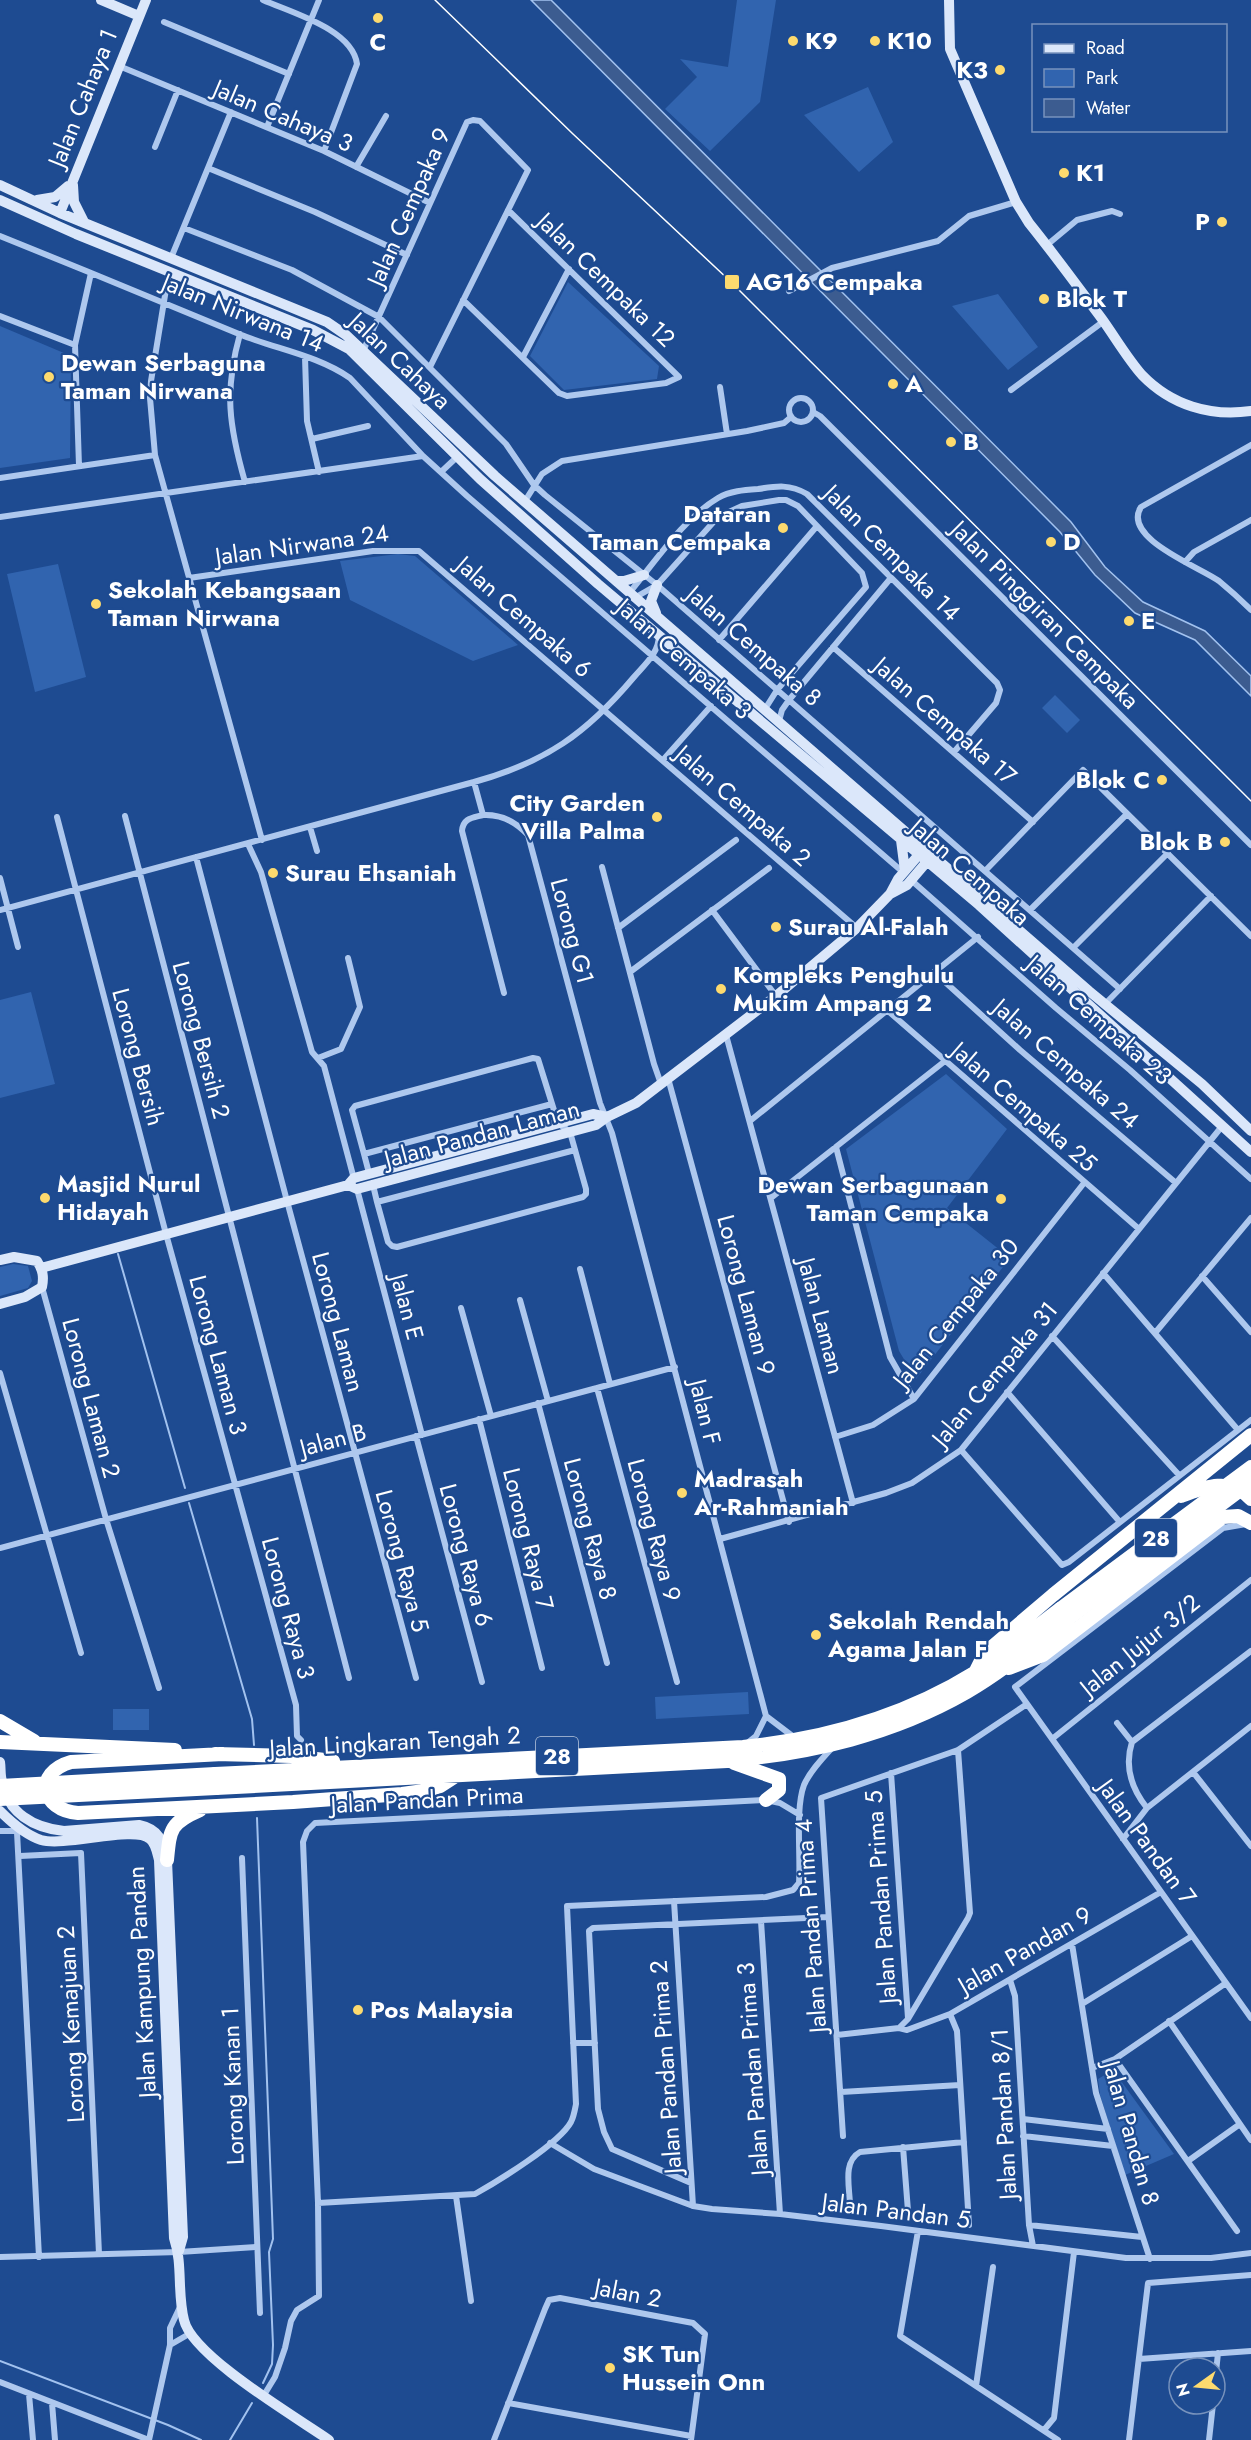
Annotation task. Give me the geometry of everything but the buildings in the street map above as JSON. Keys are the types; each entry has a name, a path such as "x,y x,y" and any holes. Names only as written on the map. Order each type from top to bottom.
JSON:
{"highway":[{"path":"975,1672 985,1653 1168,1501 1244,1432"},
{"name":"Jalan Lingkaran Tengah 2","path":"0,1786 459,1774 727,1761 803,1752 834,1745 889,1729 930,1712 998,1671 1064,1614 1251,1467"},
{"name":"Jalan Lingkaran Tengah 2","path":"0,1799 371,1766 743,1747 798,1741 874,1721 923,1701 975,1672 1064,1614 1251,1482"},
{"path":"1168,1501 1218,1485 1231,1486 1244,1492 1251,1499"},
{"path":"998,1671 1044,1655 1223,1517 1238,1516 1251,1524"},
{"path":"0,1721 38,1743"},
{"path":"0,1742 142,1747 223,1754 291,1756 371,1766"},
{"path":"223,1754 71,1762 54,1768 46,1785 50,1801 56,1808 66,1812 210,1806 424,1791 440,1786 459,1774"},
{"path":"727,1761 779,1779 779,1790 766,1800"},
{"path":"167,1860 170,1835 174,1826 180,1819 210,1806"}],"street":[{"path":"101,0 139,16"},
{"name":"Jalan Cahaya 1","path":"60,213 146,0"},
{"path":"263,0 334,32 345,40 354,52 357,64 324,151"},
{"path":"267,128 319,0"},
{"path":"949,0 950,49 1016,202 1142,375 1168,396 1186,405 1210,412 1233,414 1251,411"},
{"path":"164,22 289,74"},
{"name":"Jalan Cahaya 3","path":"119,66 324,151 430,203"},
{"path":"155,147 178,90"},
{"path":"171,258 231,112"},
{"path":"356,167 386,116"},
{"name":"Jalan Cempaka 9","path":"364,349 467,122 480,121 528,170 508,210"},
{"path":"208,168 309,210 406,255"},
{"path":"36,200 55,197 72,182"},
{"path":"72,182 75,202 84,222"},
{"name":"Jalan Cahaya","path":"0,185 60,213 327,322 364,349 446,431 658,616"},
{"name":"Jalan Cahaya","path":"0,200 76,234 314,330 349,349 457,457 657,634"},
{"path":"789,291 841,265 938,241 969,216 1016,202"},
{"path":"430,368 508,210"},
{"name":"Jalan Cempaka 12","path":"508,210 679,377 666,383 567,396 559,393 523,357"},
{"path":"1047,245 1077,220 1112,211 1120,214"},
{"path":"36,216 47,217 60,213 63,220 76,234"},
{"name":"Jalan Cempaka 8","path":"183,228 292,270 379,317 506,444 534,485 657,585 1120,989"},
{"name":"Jalan Nirwana 14","path":"0,236 240,334 336,369 350,378 423,456 441,472"},
{"path":"463,300 523,357 568,268"},
{"path":"169,270 150,398 155,455 262,840"},
{"path":"79,466 75,345 91,273"},
{"path":"0,316 75,345"},
{"path":"1011,390 1104,321"},
{"path":"240,334 233,359 229,400 234,446 245,482"},
{"path":"305,357 306,402 319,472"},
{"path":"720,387 727,434"},
{"path":"798,398 809,401 813,412 806,422 797,422 791,417 790,406 798,398"},
{"name":"Jalan Pinggiran Cempaka","path":"813,412 820,416 1251,845"},
{"path":"525,501 534,485 550,467 562,461 727,434 784,423 791,417"},
{"path":"312,439 368,426"},
{"path":"1251,445 1141,507 1136,518 1141,531 1147,538 1218,581 1251,610"},
{"path":"0,478 155,455"},
{"path":"0,517 423,456"},
{"path":"441,472 457,457"},
{"name":"Jalan Cempaka 3","path":"441,472 655,653 711,706 907,874"},
{"name":"Jalan Cempaka 14","path":"632,595 644,575 685,526 718,498 734,492 783,485 796,488 807,494 997,683 1000,690 996,703 954,752"},
{"path":"658,616 651,601 657,585 712,522 734,509 786,500 798,506 862,573 866,587 777,690 765,709"},
{"path":"1185,562 1194,552 1251,520"},
{"path":"719,640 817,526"},
{"name":"Jalan Nirwana 24","path":"189,578 374,551 419,551"},
{"name":"Jalan Cempaka 6","path":"419,551 606,711"},
{"path":"616,580 624,581 644,575"},
{"path":"779,722 782,710 789,700 890,579"},
{"path":"598,584 619,594 632,595 657,585"},
{"path":"4,909 474,782 528,764 560,745 606,711 655,653 657,634 633,604 632,595"},
{"path":"1244,602 1251,598"},
{"name":"Jalan Cempaka","path":"658,616 926,854 1202,1084 1251,1131"},
{"name":"Jalan Cempaka","path":"657,634 901,840 926,854 1096,1013 1223,1124 1251,1152"},
{"name":"Jalan Cempaka 17","path":"833,647 1033,822"},
{"path":"655,653 675,648"},
{"path":"663,760 711,706"},
{"name":"Jalan Cempaka 2","path":"606,711 857,928"},
{"path":"985,872 1083,770 1251,936"},
{"path":"474,782 483,815 467,819 462,824 462,831 504,993"},
{"name":"Lorong G1","path":"483,815 494,814 505,818 528,835 600,1103 607,1117"},
{"path":"1030,910 1127,814"},
{"name":"Lorong Bersih 2","path":"125,816 228,1217"},
{"name":"Lorong Bersih","path":"57,817 166,1234"},
{"path":"310,827 317,851"},
{"path":"618,928 736,840"},
{"path":"901,840 907,874"},
{"path":"248,844 261,872 312,1052 324,1066 353,1184"},
{"path":"607,1117 636,1103 776,996 857,928 926,854"},
{"path":"1073,948 1168,854"},
{"name":"Lorong Laman","path":"196,857 354,1453"},
{"name":"Lorong Laman 9","path":"602,867 654,1064 665,1081 789,1522"},
{"path":"630,972 769,868"},
{"name":"Jalan Cempaka 23","path":"907,874 1056,1008 1210,1140 1251,1179"},
{"path":"0,878 4,909 18,947"},
{"path":"1096,1013 1211,897"},
{"path":"712,910 776,996"},
{"path":"750,1121 978,937"},
{"path":"318,1058 341,1049 359,1012 360,1003 348,958"},
{"name":"Jalan Cempaka 24","path":"934,972 1020,1050 1176,1183"},
{"name":"Jalan Cempaka 25","path":"887,1010 1084,1183 1139,1228"},
{"name":"Jalan Laman","path":"726,1034 853,1503"},
{"path":"369,1173 352,1110 355,1106 533,1058 538,1059 558,1123 570,1132 586,1194 583,1197 397,1247 388,1242 373,1185"},
{"path":"771,1198 945,1061"},
{"path":"364,1154 552,1104"},
{"name":"Jalan Pandan Laman","path":"353,1184 369,1173 558,1123 593,1114 607,1117"},
{"name":"Jalan Pandan Laman","path":"42,1268 353,1184 373,1185 596,1125 607,1117"},
{"name":"Jalan F","path":"607,1117 766,1716"},
{"name":"Jalan Cempaka 31","path":"720,1539 789,1522 912,1483 961,1450 1223,1124"},
{"path":"836,1147 890,1357 914,1399"},
{"path":"377,1202 575,1150"},
{"name":"Jalan Cempaka 30","path":"836,1437 873,1425 914,1399 1084,1183"},
{"name":"Jalan E","path":"353,1184 419,1436"},
{"path":"228,1217 350,1678"},
{"path":"1155,1333 1251,1218"},
{"name":"Lorong Laman 3","path":"166,1234 235,1485"},
{"path":"0,1260 29,1258 37,1261 42,1268 44,1279 42,1287 25,1297 0,1304"},
{"path":"579,1269 610,1384"},
{"path":"1103,1273 1244,1432"},
{"path":"1202,1276 1250,1329"},
{"name":"Lorong Laman 2","path":"42,1287 106,1519 159,1688"},
{"path":"520,1300 548,1401"},
{"path":"461,1308 491,1416"},
{"path":"1052,1336 1179,1475"},
{"name":"Jalan B","path":"0,1548 675,1367"},
{"path":"0,1373 81,1653"},
{"name":"Lorong Raya 9","path":"597,1388 677,1682"},
{"path":"1007,1392 1119,1521"},
{"name":"Lorong Raya 8","path":"538,1403 607,1663"},
{"name":"Lorong Raya 7","path":"479,1419 542,1668"},
{"path":"961,1450 1059,1564 1069,1562 1179,1475 1244,1432 1251,1420"},
{"name":"Lorong Raya 6","path":"419,1436 482,1682"},
{"name":"Lorong Raya 5","path":"354,1453 416,1678"},
{"name":"Lorong Raya 3","path":"235,1485 296,1705 297,1736 301,1740"},
{"name":"Jalan Pandan 7","path":"1251,1524 1223,1528 1015,1687 1251,2018"},
{"name":"Jalan Jujur 3/2","path":"1052,1738 1251,1580"},
{"path":"1147,1808 1133,1789 1128,1771 1128,1755 1132,1742 1251,1651"},
{"name":"Jalan Pandan Prima 4","path":"843,2136 821,1798 958,1750 1027,1704"},
{"path":"743,1747 756,1736 766,1716 798,1741"},
{"path":"1117,1723 1132,1742"},
{"path":"1123,1839 1147,1808 1251,1726"},
{"path":"318,2203 475,2194 493,2184 563,2132 572,2120 576,2104 567,1906 766,1897 793,1890 799,1883 800,1815 803,1786 812,1771 834,1745"},
{"path":"901,2029 970,1912 958,1750"},
{"name":"Jalan Kampung Pandan","path":"0,1762 7,1797 21,1816 31,1823 52,1830 64,1831 130,1825 147,1827 158,1834 164,1844 167,1860 183,2237 179,2252 181,2306 189,2334"},
{"path":"1193,1772 1251,1846"},
{"name":"Jalan Pandan Prima 5","path":"891,1773 908,2019"},
{"name":"Jalan Pandan Prima","path":"264,2395 275,2377 291,2321 297,2310 319,2296 318,2203 303,1842 307,1831 315,1823 766,1800 780,1803 800,1815"},
{"path":"0,1811 21,1832 20,1856 39,2257"},
{"path":"0,1832 21,1832"},
{"name":"Jalan Kampung Pandan","path":"21,1832 39,1839 59,1842 131,1834 145,1836 154,1844 159,1860 174,2238 179,2252"},
{"name":"Lorong Kemajuan 2","path":"20,1856 81,1853 99,2254"},
{"name":"Lorong Kanan 1","path":"242,1858 260,2313"},
{"name":"Jalan Pandan 9","path":"837,2035 901,2029 950,2014 1161,1892"},
{"name":"Jalan Pandan Prima 2","path":"674,1901 693,2206"},
{"name":"Jalan Pandan Prima 2","path":"675,1925 828,1917"},
{"name":"Jalan Pandan Prima 3","path":"760,1921 780,2214"},
{"path":"675,1925 589,1930 598,2109 604,2132 612,2149 691,2183"},
{"path":"1082,2004 1192,1936"},
{"name":"Jalan Pandan 8","path":"1072,1944 1096,2093 1150,2259"},
{"name":"Jalan Pandan 8/1","path":"1010,1980 1015,1996 1029,2225 1033,2246"},
{"path":"1092,2068 1115,2059 1226,1983"},
{"path":"950,2014 957,2031 969,2225"},
{"path":"1169,2022 1251,2140"},
{"path":"573,2043 595,2043"},
{"path":"1115,2059 1238,2231"},
{"path":"841,2092 960,2085"},
{"path":"1023,2119 1108,2129"},
{"path":"1188,2161 1240,2124"},
{"path":"1023,2136 1113,2146"},
{"path":"850,2206 848,2166 853,2157 860,2152 964,2142"},
{"name":"Jalan Pandan 5","path":"550,2143 594,2169 693,2206 780,2214 1126,2258 1211,2258 1251,2253"},
{"path":"903,2147 908,2211"},
{"path":"456,2196 471,2301"},
{"path":"1029,2225 1142,2237"},
{"path":"918,2231 900,2336 1058,2440"},
{"path":"0,2257 179,2252 257,2247"},
{"path":"1044,2430 1054,2418 1074,2252"},
{"path":"976,2386 993,2267"},
{"path":"1129,2440 1148,2283 1251,2276"},
{"name":"Jalan 2","path":"494,2440 508,2403 544,2308 549,2300 560,2298 693,2324 705,2334 691,2438 508,2403"},
{"path":"0,2382 135,2438 149,2440 170,2345 170,2328 181,2306"},
{"path":"170,2345 189,2334 214,2358 329,2440"},
{"path":"1139,2359 1251,2351"},
{"path":"29,2394 33,2440"},
{"path":"52,2403 55,2440"},
{"path":"1209,2440 1212,2416"}],"green space":[{"path":"737,0 776,0 760,102 710,151 665,109 697,77 680,59 728,67"},
{"path":"868,87 893,142 859,172 804,115"},
{"path":"568,282 659,366 657,379 564,390 530,356"},
{"path":"998,294 1038,347 1008,370 952,306"},
{"path":"0,326 71,356 70,458 0,468"},
{"path":"398,554 415,556 518,645 473,661 350,600 340,561"},
{"path":"58,564 86,677 35,692 7,574"},
{"path":"1055,695 1080,720 1067,733 1042,708"},
{"path":"31,992 55,1084 0,1098 0,1000"},
{"path":"946,1074 1007,1129 947,1208 1010,1258 916,1379 899,1351 846,1149"},
{"path":"13,1264 28,1266 32,1281 28,1288 0,1296 0,1267"},
{"path":"748,1692 749,1714 656,1719 655,1697"},
{"path":"113,1709 149,1709 149,1730 113,1730"},
{"path":"1113,2070 1174,2154 1125,2175 1100,2095 1098,2079"}],"water":[{"path":"531,0 551,0 1071,522 1105,567 1143,602 1205,631 1251,676 1251,696 1195,640 1135,613 1095,575 1060,532"}],"waterway":[{"path":"118,1254 185,1488"},
{"path":"189,1503 252,1719 254,1745"},
{"path":"257,1818 273,2239 269,2252 272,2364 263,2383"},
{"path":"0,2361 168,2425 201,2440"},
{"path":"230,2440 252,2403"}],"tram line":[{"path":"435,0 573,134 730,281 1251,801"}],"place":[{"name":"C","path":"378,18"},
{"name":"K9","path":"793,41"},
{"name":"K10","path":"875,41"},
{"name":"K3","path":"1000,70"},
{"name":"K1","path":"1064,173"},
{"name":"P","path":"1222,222"},
{"name":"AG16 Cempaka","path":"732,282"},
{"name":"Blok T","path":"1044,299"},
{"name":"Dewan Serbaguna Taman Nirwana","path":"49,377"},
{"name":"A","path":"893,384"},
{"name":"B","path":"951,442"},
{"name":"Dataran Taman Cempaka","path":"783,528"},
{"name":"D","path":"1051,542"},
{"name":"Sekolah Kebangsaan Taman Nirwana","path":"96,604"},
{"name":"E","path":"1129,621"},
{"name":"Blok C","path":"1162,780"},
{"name":"City Garden Villa Palma","path":"657,817"},
{"name":"Blok B","path":"1225,842"},
{"name":"Surau Ehsaniah","path":"273,873"},
{"name":"Surau Al-Falah","path":"776,927"},
{"name":"Kompleks Penghulu Mukim Ampang 2","path":"721,989"},
{"name":"Masjid Nurul Hidayah","path":"45,1198"},
{"name":"Dewan Serbagunaan Taman Cempaka","path":"1001,1199"},
{"name":"Madrasah Ar-Rahmaniah","path":"682,1493"},
{"name":"Sekolah Rendah Agama Jalan F","path":"816,1635"},
{"name":"Pos Malaysia","path":"358,2010"},
{"name":"SK Tun Hussein Onn","path":"610,2368"}]}
